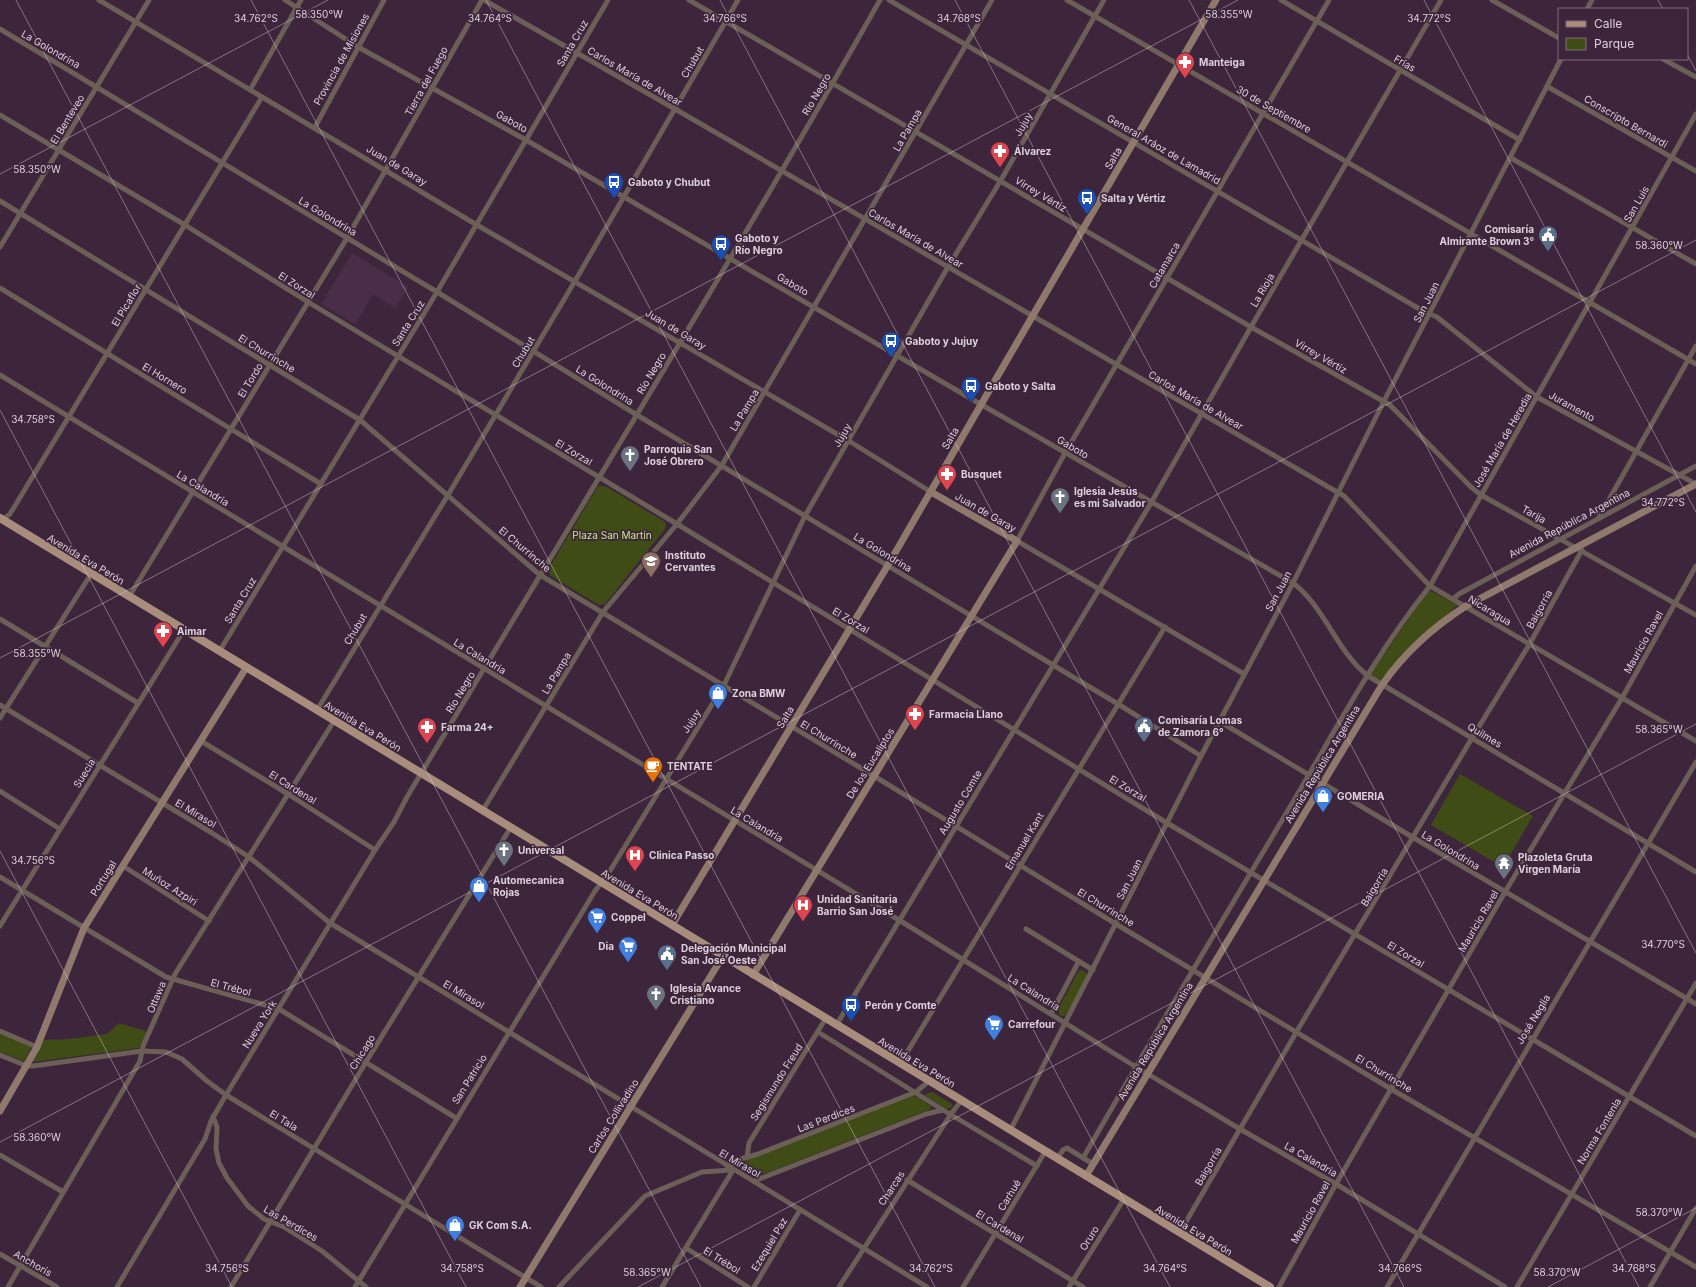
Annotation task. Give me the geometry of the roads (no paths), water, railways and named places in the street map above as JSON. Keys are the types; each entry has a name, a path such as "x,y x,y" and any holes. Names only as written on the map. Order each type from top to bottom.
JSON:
{"main road":[{"name":"Avenida Eva Perón","path":"1,520 1270,1287"}],"street":[{"name":"Juan de Garay","path":"99,0 477,225 1244,674"},
{"name":"El Benteveo","path":"0,247 149,0"},
{"name":"Gaboto","path":"285,0 358,47 526,140 1151,503 1293,583"},
{"path":"250,90 301,0"},
{"name":"Provincia de Misiones","path":"314,127 384,0"},
{"name":"Carlos María de Alvear","path":"483,0 675,109 1338,492"},
{"name":"Tierra del Fuego","path":"386,171 483,0"},
{"name":"Santa Cruz","path":"219,652 477,225 608,0"},
{"name":"Virrey Vértiz","path":"689,0 1168,277 1251,327 1384,401"},
{"name":"Chubut","path":"316,710 495,416 738,0"},
{"name":"Río Negro","path":"421,773 680,343 833,83 880,0"},
{"name":"General Aráoz de Lamadrid","path":"889,0 1430,314"},
{"name":"La Pampa","path":"483,810 603,612 676,524 722,465 992,0"},
{"name":"30 de Septiembre","path":"1067,0 1696,364"},
{"name":"Jujuy","path":"602,882 724,685 804,516 948,267 1001,180 1104,0"},
{"name":"Salta","path":"672,925 931,492 1216,0"},
{"name":"Frías","path":"1281,0 1520,140"},
{"name":"Catamarca","path":"1017,541 1117,364 1329,0"},
{"name":"La Rioja","path":"1099,590 1151,503 1251,327 1441,0"},
{"path":"1492,0 1558,37"},
{"name":"La Golondrina","path":"0,29 97,86 804,516 1118,704 1201,756"},
{"name":"San Juan","path":"1010,1131 1201,756 1293,583 1384,401 1548,87 1561,60"},
{"path":"1665,60 1696,77"},
{"name":"Conscripto Bernardi","path":"1548,87 1696,171"},
{"name":"El Picaflor","path":"1,520 10,514 262,97"},
{"name":"San Luis","path":"1591,302 1696,114"},
{"name":"El Zorzal","path":"0,115 185,225 495,416 772,582 1167,823 1696,1136"},
{"path":"1511,158 1696,264"},
{"name":"El Tordo","path":"129,597 232,429 386,171"},
{"name":"El Churrinche","path":"0,201 360,420 540,575 1391,1089 1696,1267"},
{"name":"El Hornero","path":"0,288 321,484"},
{"name":"José María de Heredia","path":"1430,586 1591,302"},
{"name":"Juramento","path":"1430,314 1443,321 1537,397 1696,484"},
{"path":"1597,520 1696,346"},
{"name":"La Calandria","path":"0,375 899,920 1136,1067 1336,1184 1505,1287"},
{"name":"Tarija","path":"1384,401 1396,410 1471,487 1481,494 1696,615"},
{"name":"Avenida República Argentina","path":"1452,599 1696,466"},
{"name":"Avenida República Argentina","path":"1086,1176 1322,783 1382,685 1402,659 1431,630 1466,606 1579,549 1696,484"},
{"name":"Nicaragua","path":"1338,492 1344,496 1430,586 1696,741"},
{"name":"De los Eucaliptos","path":"753,975 1017,541"},
{"name":"Baigorria","path":"1180,1232 1297,1031 1529,645 1579,549"},
{"name":"Mauricio Ravel","path":"1280,1287 1336,1184 1505,892 1622,698 1696,566"},
{"path":"0,718 91,574"},
{"name":"Quilmes","path":"1293,583 1306,595 1356,665 1368,676 1696,872"},
{"name":"Avenida República Argentina","path":"1083,1158 1192,969 1368,676 1416,604 1430,586"},
{"name":"Augusto Comte","path":"836,1024 1099,590"},
{"path":"0,618 138,703"},
{"name":"Emanuel Kant","path":"900,1064 1165,627"},
{"name":"Suecia","path":"0,926 184,630"},
{"name":"Portugal","path":"0,1111 37,1047 84,928 246,668"},
{"name":"El Mirasol","path":"0,705 248,857 330,923 927,1287"},
{"name":"Ottawa","path":"8,1287 140,1061 142,1051 173,980 248,857 334,721"},
{"name":"La Golondrina","path":"1219,721 1696,1004"},
{"name":"El Cardenal","path":"201,741 288,794 375,850"},
{"name":"José Neglia","path":"1387,1287 1532,1038 1696,762"},
{"name":"Nueva York","path":"117,1287 205,1139 213,1116 330,923 394,822 421,773"},
{"path":"0,791 60,829"},
{"name":"Chicago","path":"232,1287 366,1062 420,977 511,827"},
{"name":"Muñoz Azpiri","path":"122,866 209,921"},
{"name":"El Trébol","path":"0,877 134,959 173,980 279,1009 456,1118"},
{"name":"San Patricio","path":"355,1287 456,1118 595,891 602,882"},
{"path":"1026,929 1093,970"},
{"name":"Carlos Collivadino","path":"520,1287 723,956"},
{"path":"1051,1014 1079,961"},
{"name":"Norma Fontenla","path":"1517,1287 1696,983"},
{"name":"Segismundo Freud","path":"747,1157 749,1143 826,1018"},
{"path":"0,1031 37,1047"},
{"path":"818,1032 943,1110 1037,1166"},
{"name":"El Tala","path":"0,1055 27,1066 37,1066 142,1051 166,1052 177,1056 213,1087 541,1287"},
{"name":"Las Perdices","path":"727,1166 916,1092 929,1081"},
{"name":"Charcas","path":"839,1287 863,1248 961,1101"},
{"path":"754,1181 926,1114 943,1110"},
{"name":"Las Perdices","path":"213,1116 218,1127 217,1155 227,1178 248,1206 260,1217 284,1227 322,1251 366,1287"},
{"path":"1057,1159 1063,1150 1067,1148 1093,1164"},
{"name":"Carhué","path":"962,1287 1045,1152"},
{"path":"0,1155 63,1192"},
{"path":"662,1287 734,1170"},
{"path":"559,1287 645,1196 702,1172 734,1170"},
{"name":"El Cardenal","path":"908,1180 1083,1287"},
{"name":"Oruro","path":"1068,1287 1124,1199"},
{"path":"1650,1287 1696,1208"},
{"name":"Ezequiel Paz","path":"754,1287 800,1210"},
{"name":"El Trébol","path":"686,1248 748,1287"},
{"name":"Anchoris","path":"0,1254 57,1287"}],"place":[{"name":"Manteiga","path":"1185,79"},
{"name":"Álvarez","path":"1000,168"},
{"name":"Gaboto y Chubut","path":"614,199"},
{"name":"Salta y Vértiz","path":"1087,215"},
{"name":"Comisaría Almirante Brown 3°","path":"1548,252"},
{"name":"Gaboto y Río Negro","path":"721,261"},
{"name":"Gaboto y Jujuy","path":"891,358"},
{"name":"Gaboto y Salta","path":"971,403"},
{"name":"Parroquia San José Obrero","path":"630,472"},
{"name":"Busquet","path":"947,491"},
{"name":"Iglesia Jesús es mi Salvador","path":"1060,514"},
{"name":"Instituto Cervantes","path":"651,578"},
{"name":"Aimar","path":"163,648"},
{"name":"Zona BMW","path":"718,710"},
{"name":"Farmacia Llano","path":"915,731"},
{"name":"Comisaría Lomas de Zamora 6°","path":"1144,743"},
{"name":"Farma 24+","path":"427,744"},
{"name":"TENTATE","path":"653,783"},
{"name":"GOMERIA","path":"1323,813"},
{"name":"Universal","path":"504,867"},
{"name":"Clinica Passo","path":"635,872"},
{"name":"Plazoleta Gruta Virgen María","path":"1504,880"},
{"name":"Automecanica Rojas","path":"479,903"},
{"name":"Unidad Sanitaria Barrio San José","path":"803,922"},
{"name":"Coppel","path":"597,934"},
{"name":"Dia","path":"628,963"},
{"name":"Delegación Municipal San José Oeste","path":"667,971"},
{"name":"Iglesia Avance Cristiano","path":"656,1011"},
{"name":"Perón y Comte","path":"851,1022"},
{"name":"Carrefour","path":"994,1041"},
{"name":"GK Com S.A.","path":"455,1242"}],"park label":[{"name":"Plaza San Martín","path":"612,535"}]}
